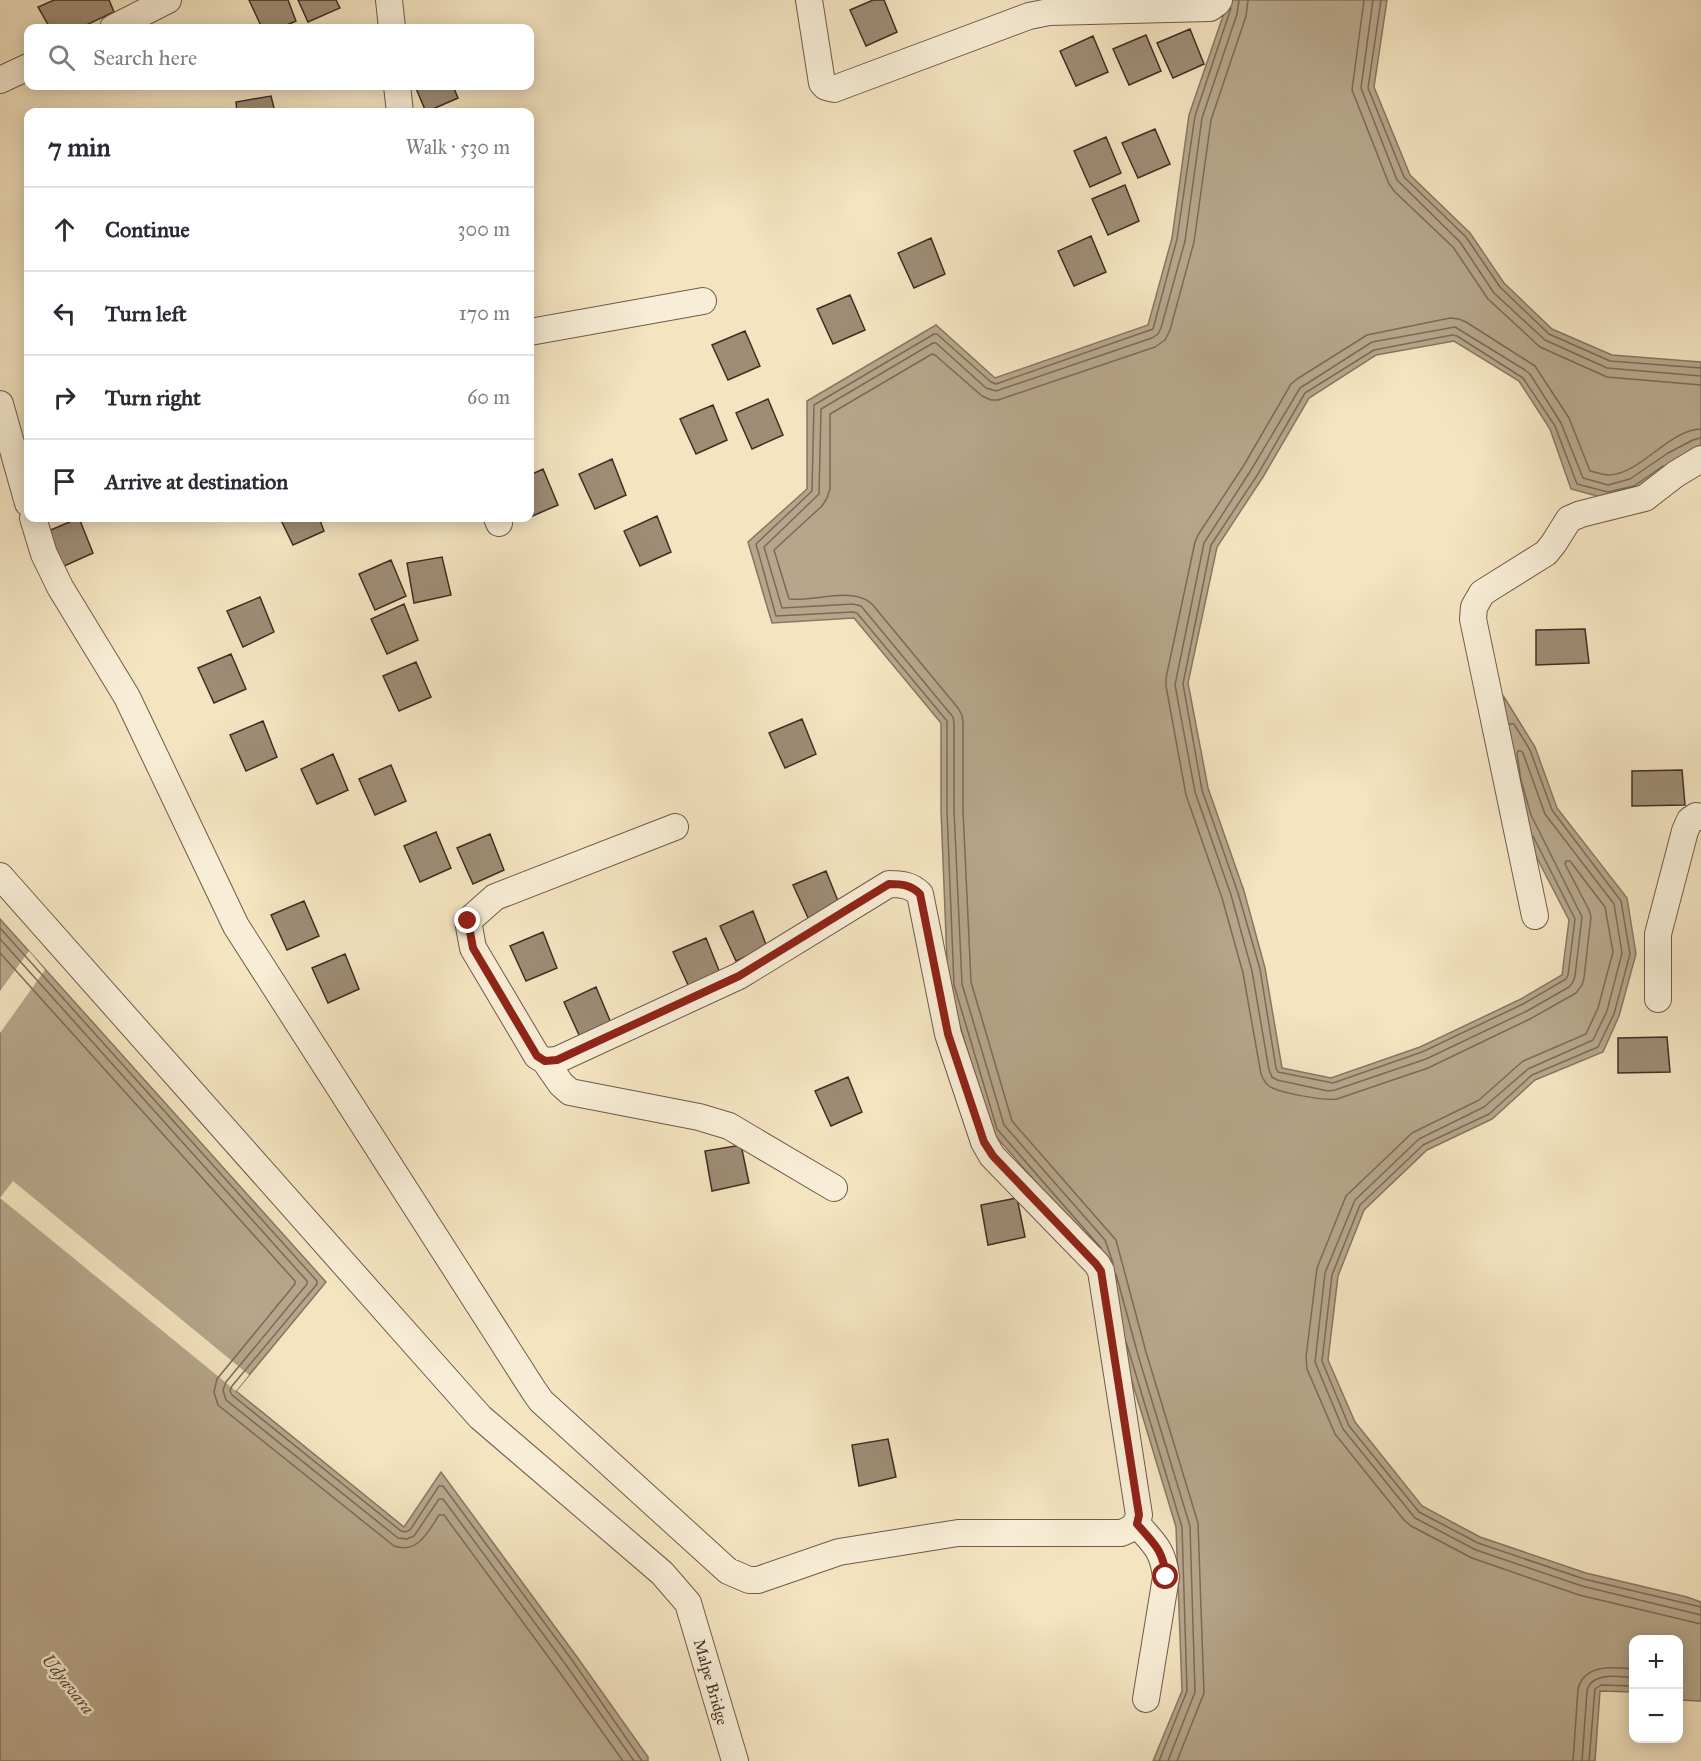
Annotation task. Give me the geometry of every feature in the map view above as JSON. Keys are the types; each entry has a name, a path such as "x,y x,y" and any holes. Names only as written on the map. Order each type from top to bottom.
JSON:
{"street":[{"path":"121,24 168,0"},
{"path":"389,0 392,24"},
{"path":"809,0 822,83 834,89 1029,16 1049,12 1210,8 1219,0"},
{"path":"0,80 24,69"},
{"path":"397,90 400,108"},
{"path":"534,331 703,301"},
{"path":"0,404 18,435 24,476"},
{"path":"1535,916 1473,619 1474,607 1482,593 1546,553 1569,519 1646,498 1676,474 1701,459"},
{"path":"34,522 44,554 60,587 127,697 236,926 534,1391 541,1401 719,1564 740,1577 758,1580 839,1552 958,1533 1121,1533 1131,1530 1137,1524 1139,1515 1101,1271 987,1149 948,1034 920,894 913,887 889,884 739,976 557,1060 545,1061"},
{"path":"1658,999 1658,934 1685,831 1690,820 1696,816 1701,818"},
{"path":"675,827 495,897 468,921 473,948 537,1056 545,1061 561,1084 570,1092 699,1117 729,1126 834,1188"},
{"name":"Malpe Bridge","path":"0,876 480,1417 662,1573 688,1603 735,1761"},
{"path":"1137,1524 1159,1550 1164,1561 1166,1577 1146,1699"}],"water":[{"path":"1226,0 1387,0 1374,87 1410,175 1470,233 1504,283 1552,329 1612,355 1701,362 1701,450 1636,492 1608,499 1571,489 1550,429 1519,381 1454,341 1376,355 1309,398 1263,477 1217,547 1188,683 1208,788 1244,891 1265,968 1282,1068 1331,1078 1420,1047 1521,999 1562,975 1569,920 1518,819 1501,745 1504,697 1535,747 1557,808 1627,898 1636,954 1619,1016 1603,1052 1535,1080 1492,1119 1427,1150 1364,1210 1338,1276 1328,1360 1355,1422 1422,1506 1480,1537 1586,1573 1701,1602 1701,1701 1683,1700 1683,1635 1629,1635 1629,1692 1600,1691 1595,1761 1153,1761 1182,1691 1176,1527 1095,1249 992,1132 948,986 941,811 941,723 854,618 772,623 748,542 807,489 807,401 936,325 995,378 1148,325 1172,238 1189,115 1225,10"},
{"name":"Udyavara","path":"0,919 326,1282 236,1391 404,1527 441,1472 577,1657 648,1757 648,1761 0,1761"}],"pier":[{"path":"29,951 45,970 0,1033 0,991"},
{"path":"13,1181 249,1375 236,1391 0,1198"}],"building":[{"path":"54,0 109,0 114,12 88,24 48,24 38,7"},
{"path":"249,0 288,0 296,21 289,24 260,24"},
{"path":"298,0 336,0 340,8 308,22"},
{"path":"873,0 884,0 897,32 866,46 850,10"},
{"path":"1190,29 1204,64 1173,78 1157,43"},
{"path":"1146,35 1161,71 1129,85 1113,49"},
{"path":"1093,36 1108,72 1076,86 1060,51"},
{"path":"417,90 455,90 458,98 435,108 424,108"},
{"path":"271,96 274,108 237,108 236,102"},
{"path":"1155,129 1170,164 1138,178 1122,143"},
{"path":"1106,137 1121,173 1090,187 1074,151"},
{"path":"1125,185 1139,221 1108,235 1092,199"},
{"path":"1091,236 1106,272 1074,286 1058,251"},
{"path":"931,238 945,274 914,288 898,253"},
{"path":"850,295 865,330 833,344 817,309"},
{"path":"745,331 760,366 728,380 712,345"},
{"path":"768,399 783,435 752,449 736,413"},
{"path":"713,405 727,440 696,454 680,419"},
{"path":"612,459 626,495 595,509 579,474"},
{"path":"543,469 558,505 534,515 534,473"},
{"path":"657,516 671,552 640,566 624,531"},
{"path":"70,522 81,522 93,553 62,567 46,532"},
{"path":"282,522 321,522 324,531 293,545"},
{"path":"442,557 451,595 414,603 407,563"},
{"path":"391,560 406,596 375,610 359,574"},
{"path":"260,597 274,632 243,647 227,611"},
{"path":"404,604 418,640 387,654 371,619"},
{"path":"1585,629 1589,663 1536,665 1536,630"},
{"path":"231,654 246,689 214,703 198,668"},
{"path":"416,662 431,697 399,711 383,676"},
{"path":"802,719 816,754 785,768 769,733"},
{"path":"263,721 277,757 246,771 230,735"},
{"path":"333,754 348,790 317,804 301,769"},
{"path":"391,765 406,801 375,815 359,779"},
{"path":"1682,770 1685,805 1632,806 1632,771"},
{"path":"436,832 451,868 420,882 404,846"},
{"path":"490,834 504,870 473,884 457,848"},
{"path":"826,871 840,906 809,920 793,885"},
{"path":"304,901 319,936 287,950 271,915"},
{"path":"753,911 767,947 736,961 720,926"},
{"path":"543,932 557,968 526,981 510,946"},
{"path":"706,938 720,973 689,987 673,952"},
{"path":"345,954 359,989 328,1003 312,968"},
{"path":"596,987 611,1023 580,1037 564,1002"},
{"path":"1667,1037 1670,1072 1618,1073 1618,1038"},
{"path":"848,1077 862,1112 831,1126 815,1091"},
{"path":"741,1145 749,1183 712,1191 705,1151"},
{"path":"1017,1198 1025,1237 988,1245 981,1205"},
{"path":"888,1439 896,1477 859,1486 852,1445"}],"route":[{"path":"468,921 473,948 537,1056 545,1061 557,1060 739,976 889,884 913,887 920,894 948,1034 987,1149 1101,1271 1139,1515 1137,1524 1159,1550 1164,1561 1166,1577"}]}
